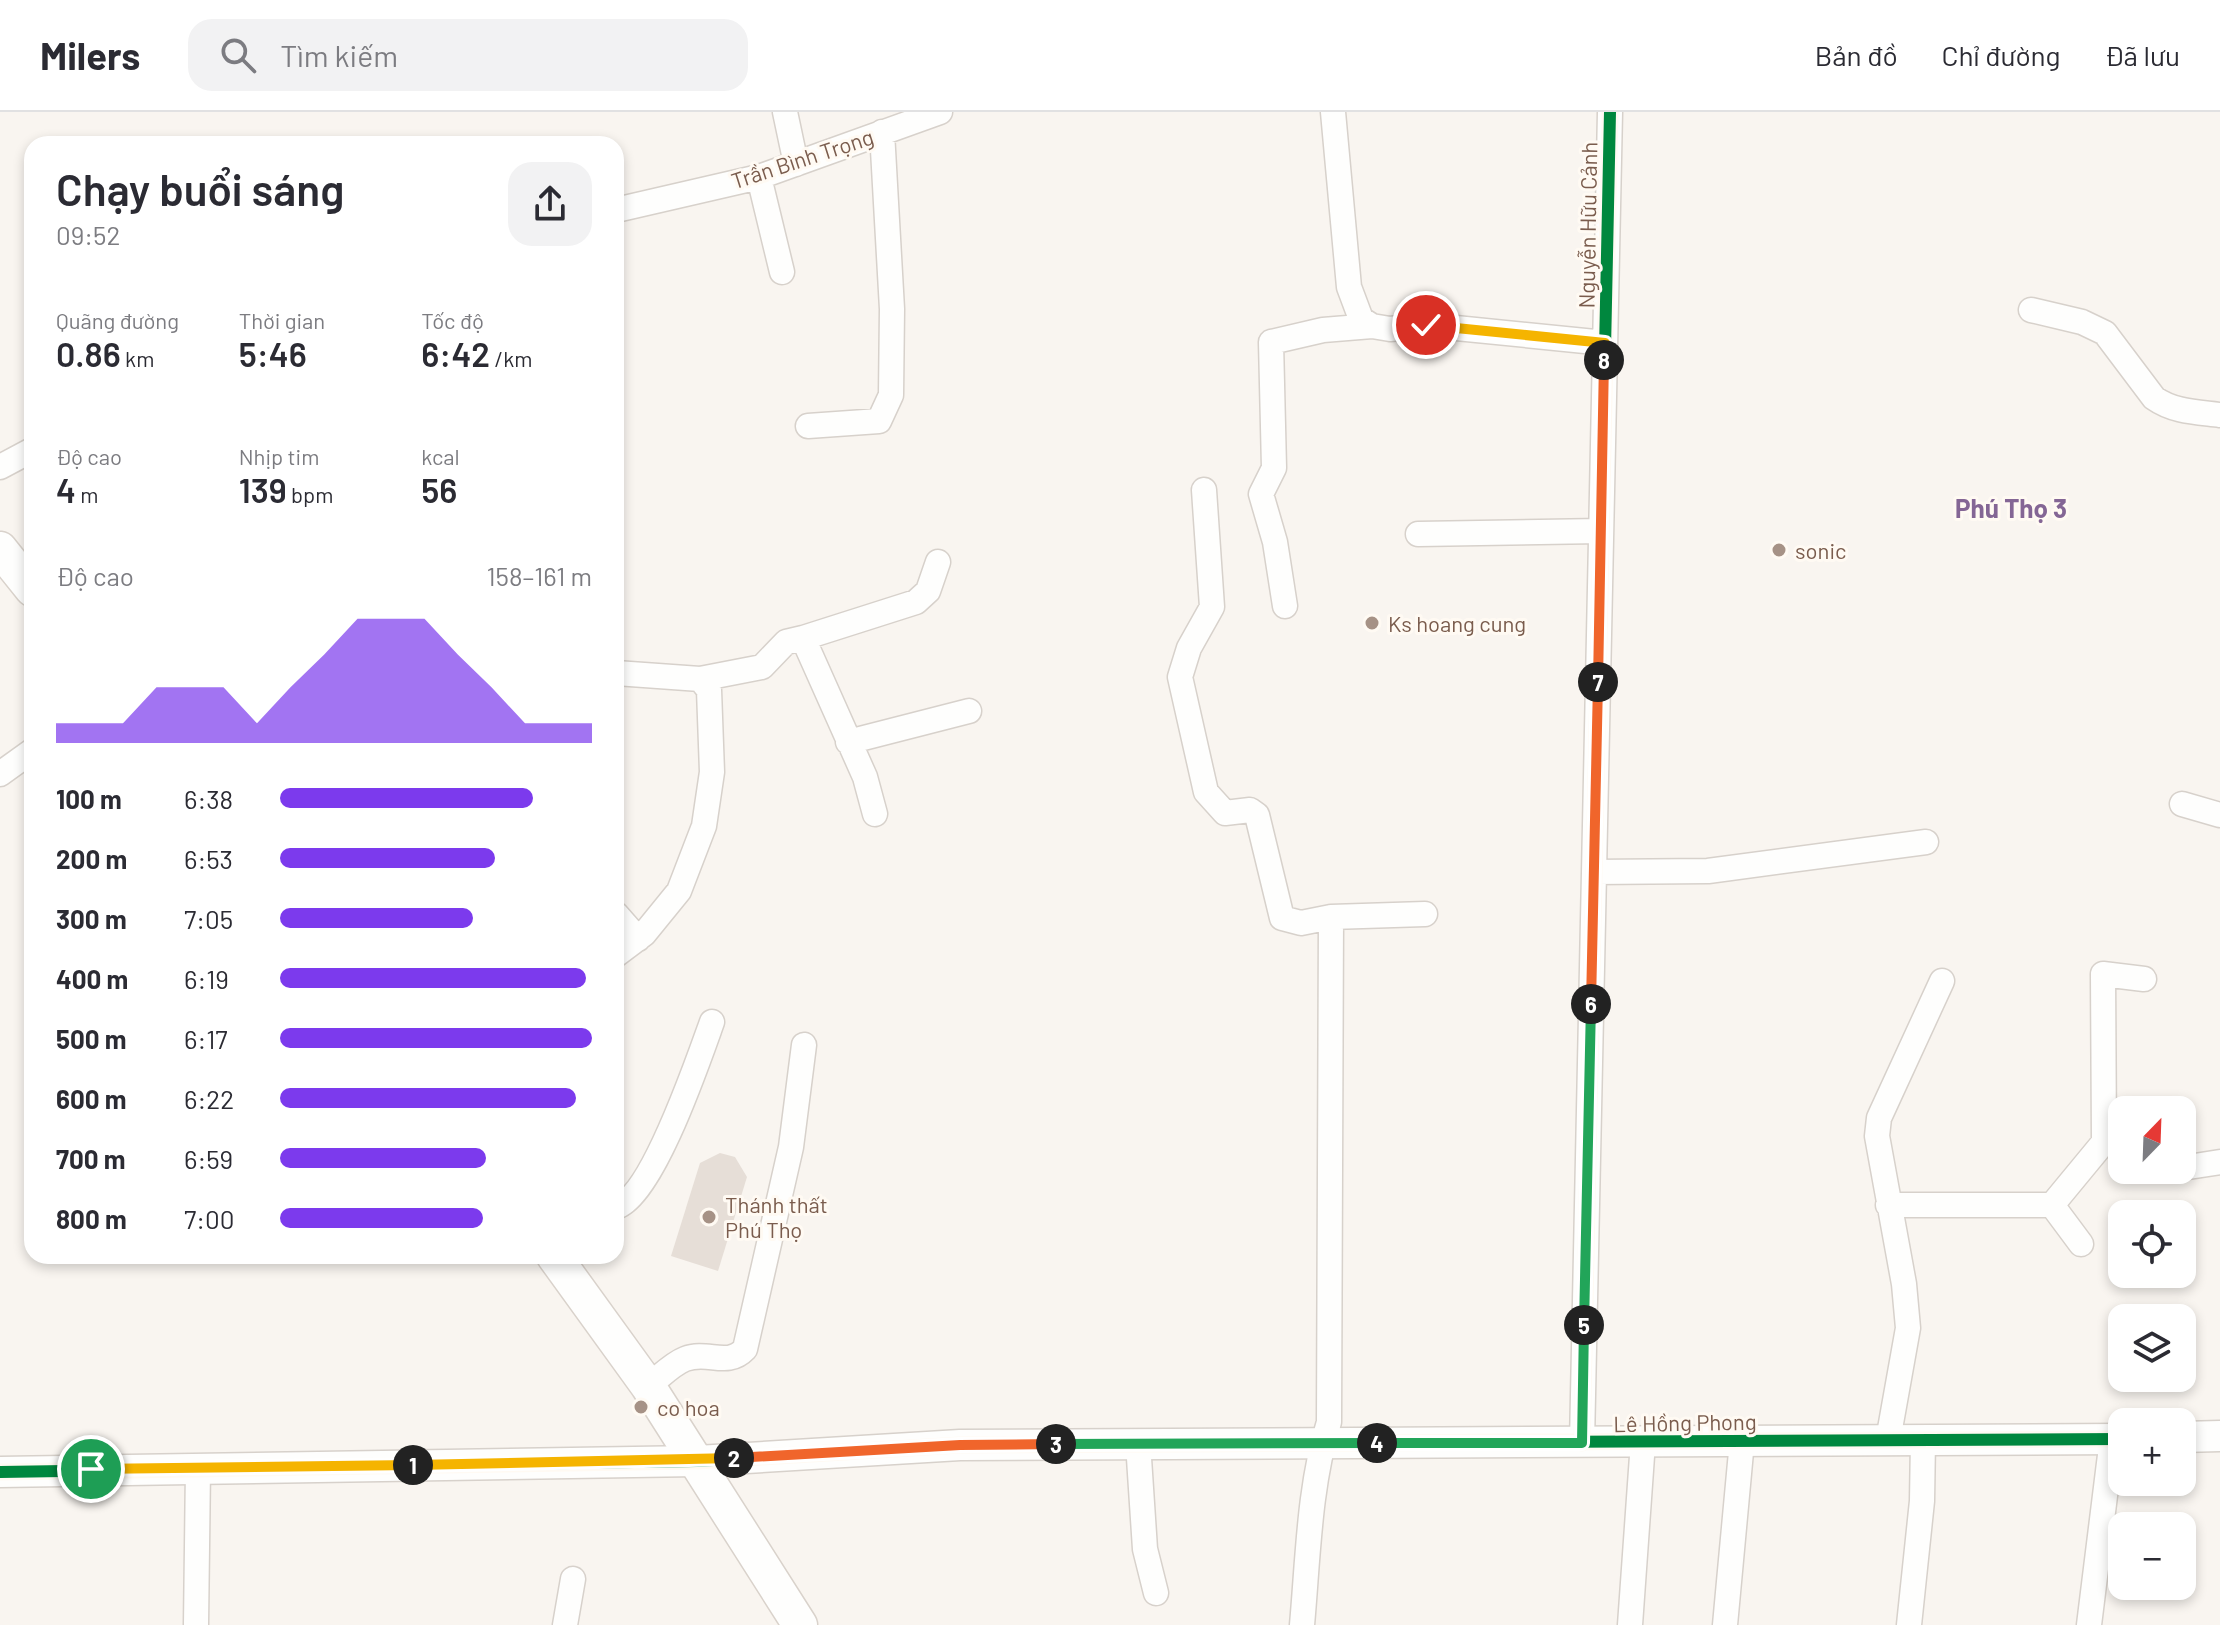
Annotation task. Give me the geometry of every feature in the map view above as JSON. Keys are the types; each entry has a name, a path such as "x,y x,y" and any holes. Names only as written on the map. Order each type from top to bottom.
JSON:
{"main road":[{"path":"0,549 24,579"},
{"path":"560,1264 648,1386 800,1625"}],"street":[{"path":"785,112 796,164"},
{"name":"Trần Bình Trọng","path":"624,208 759,177 940,112"},
{"path":"1333,112 1349,287 1361,319 1372,326"},
{"name":"Nguyễn Hữu Cảnh","path":"1582,1443 1610,112"},
{"path":"808,426 879,421 889,406 892,309 882,132"},
{"path":"759,177 782,272"},
{"path":"2031,310 2082,322 2105,333 2154,398 2163,405 2176,410 2220,415"},
{"path":"1285,606 1261,494 1274,468 1271,342 1323,330 1426,325 1605,343"},
{"path":"0,467 24,454"},
{"path":"1204,490 1212,607 1189,648 1180,677 1206,792 1225,813 1250,810 1257,815 1282,918 1301,923 1331,917 1425,914"},
{"path":"1418,534 1601,531"},
{"path":"624,674 700,679 762,667 786,642 916,602 928,591 938,562"},
{"path":"803,638 865,777 875,814"},
{"path":"624,949 638,939 679,891 704,826 712,772 708,734 712,717 709,690 700,679"},
{"path":"848,742 969,711"},
{"path":"0,774 24,757"},
{"path":"2182,804 2220,815"},
{"path":"1594,872 1708,871 1926,842"},
{"path":"1302,1625 1322,1443 1329,1422 1331,917"},
{"path":"624,923 638,939"},
{"path":"2108,1142 2105,1131 2103,974 2144,979"},
{"path":"1888,1440 1908,1328 1904,1284 1878,1151 1879,1118 1942,981"},
{"path":"624,1205 648,1171 679,1113 712,1022"},
{"path":"648,1386 685,1359 711,1355 728,1361 745,1349 791,1147 804,1045"},
{"path":"1888,1205 2052,1205 2108,1156"},
{"path":"2196,1166 2220,1162"},
{"path":"2052,1205 2081,1244"},
{"path":"2196,1437 2220,1436"},
{"name":"Lê Hồng Phong","path":"0,1472 697,1461 960,1445 2108,1439"},
{"path":"1909,1625 1922,1501 1923,1440"},
{"path":"1725,1625 1742,1441"},
{"path":"1630,1625 1643,1442"},
{"path":"1138,1443 1145,1549 1156,1593"},
{"path":"196,1625 198,1468"},
{"path":"2089,1625 2108,1496"},
{"path":"565,1625 573,1579"}],"building":[{"name":"Thánh thất Phú Thọ","path":"720,1153 735,1157 747,1177 718,1271 671,1256 700,1163"}],"cycle path":[{"path":"1582,1443 1610,112"},
{"path":"0,1472 697,1461 960,1445 2108,1439"}],"place":[{"name":"sonic","path":"1779,550"},
{"name":"Ks hoang cung","path":"1372,623"},
{"name":"Thánh thất Phú Thọ","path":"709,1217"},
{"name":"co hoa","path":"641,1407"}],"district":[{"name":"Phú Thọ 3","path":"2011,507"}],"route":[{"path":"91,1469 697,1461 960,1445 1582,1443 1605,343 1426,325"}]}
